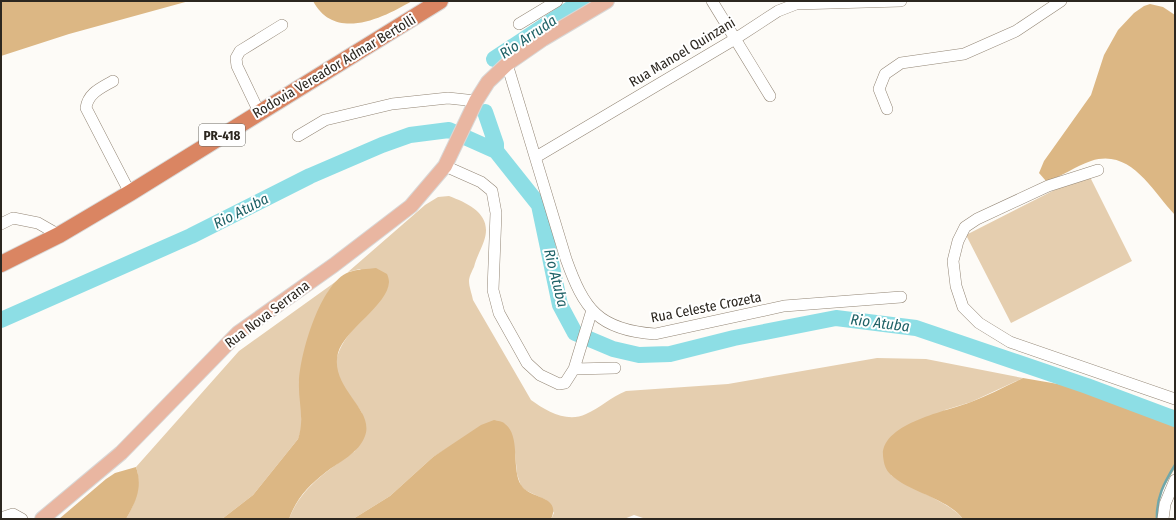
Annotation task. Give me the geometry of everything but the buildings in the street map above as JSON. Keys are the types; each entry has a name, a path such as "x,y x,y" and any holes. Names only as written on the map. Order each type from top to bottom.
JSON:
{"highway":[{"name":"Rodovia Vereador Admar Bertolli","path":"1,264 59,235 130,193 440,1"}],"main road":[{"name":"Rua Nova Serrana","path":"42,519 121,453 238,333 411,206 447,162 476,100 488,82 507,64 607,1"}],"street":[{"path":"519,24 557,1"},
{"path":"712,1 770,96"},
{"name":"Rua Manoel Quinzani","path":"536,157 735,39 778,10 796,4 901,1"},
{"path":"887,109 879,89 885,74 901,63 964,54 1016,31 1061,1"},
{"path":"259,112 237,66 236,58 240,51 282,25"},
{"name":"Rua Celeste Crozeta","path":"507,64 576,287 592,310 612,326 633,333 655,334 784,306 901,297"},
{"path":"113,81 92,94 87,101 86,108 130,193"},
{"path":"298,136 325,120 392,104 448,98 476,100"},
{"path":"447,162 481,182 492,191 496,212 493,290 499,313 527,363 540,375 559,384 565,383 574,369 592,310"},
{"path":"1098,170 1048,186 977,219 965,227 958,241 953,261 956,286 963,307 979,323 1010,342 1175,399"},
{"path":"1,224 13,218 38,224 59,235"},
{"path":"574,369 615,368"},
{"path":"1163,519 1169,491 1175,480"},
{"path":"1,518 13,514 22,519"}],"shaded area":[{"path":"1,1 189,1 69,34 1,56"},
{"path":"313,1 412,1 374,19 360,23 346,24 334,21 322,13"},
{"path":"1150,4 1163,7 1175,15 1175,215 1139,174 1129,166 1118,161 1105,159 1091,161 1058,177 1046,181 1039,173 1044,161 1091,95 1104,55 1118,30 1134,13"},
{"path":"1088,173 1132,261 1011,323 966,235"},
{"path":"449,196 472,207 482,217 485,224 486,232 484,241 469,279 469,286 473,300 531,400 550,412 564,416 579,416 596,409 615,396 626,391 728,384 877,358 926,359 1023,378 971,402 945,410 891,475 940,501 963,519 646,519 634,515 624,519 551,519 554,513 546,500 525,490 521,486 517,474 515,452 456,443 433,457 390,496 353,519 289,519 294,508 308,488 326,472 355,451 362,413 339,378 336,362 339,352 352,330 385,293 360,269 348,272 425,205 438,197"},
{"path":"376,268 387,274 389,282 387,291 382,299 349,335 342,344 338,353 337,366 340,377 345,388 364,417 366,426 365,436 362,442 348,457 326,472 309,487 295,505 289,519 222,519 253,495 298,439 301,424 299,382 303,355 314,321 329,290 339,279 349,272"},
{"path":"338,280 328,292 301,414 302,428 298,439 253,495 222,519 126,519 137,494 138,474 136,467 239,351"},
{"path":"1023,378 1058,384 1130,403 1175,410 1175,468 1161,492 1157,519 963,519 948,506 908,487 887,471 883,456 885,445 893,435 904,427 933,414 961,406 978,399"},
{"path":"494,420 503,422 510,429 513,436 518,478 521,485 531,493 548,501 552,506 553,511 551,519 353,519 390,496 433,457 481,425"},
{"path":"136,467 139,488 133,507 126,519 59,519 106,479 115,473"}],"waterway":[{"name":"Rio Arruda","path":"494,59 582,1"},
{"name":"Rio Arruda","path":"485,112 496,144 496,151"},
{"name":"Rio Atuba","path":"1,320 191,236 310,176 382,145 410,135 449,130 496,151 539,205 560,305 575,333 613,349 639,355 670,354 734,338 836,318 916,328 1087,386 1175,419"},
{"path":"1157,519 1159,497 1167,478 1175,465"}]}
